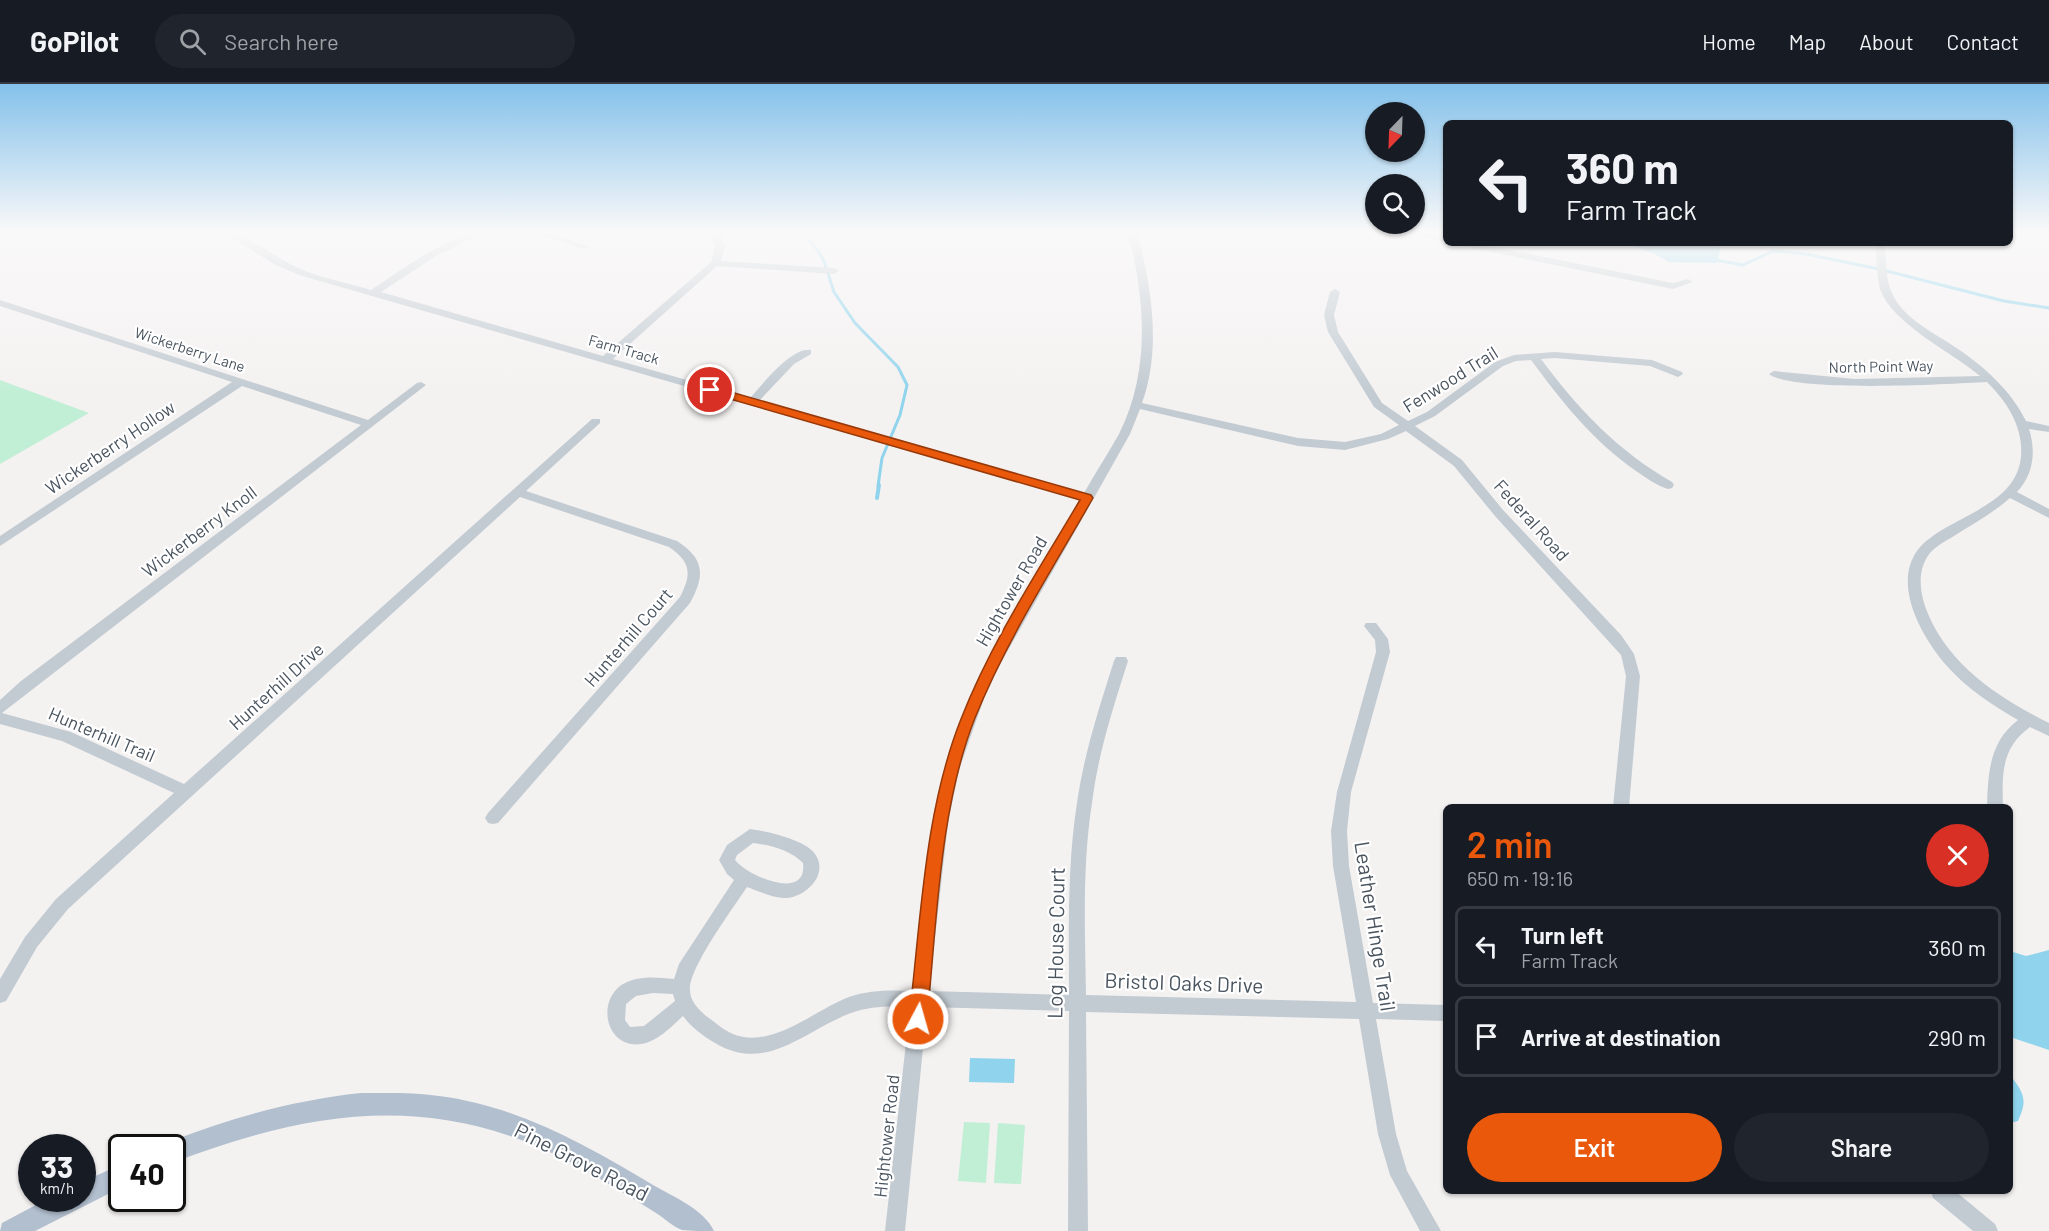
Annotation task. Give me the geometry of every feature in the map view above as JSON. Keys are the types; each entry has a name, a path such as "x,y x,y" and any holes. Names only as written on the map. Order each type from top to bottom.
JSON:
{"main road":[{"name":"Pine Grove Road","path":"186,1147 243,1126 292,1114 362,1105 429,1105 479,1114 536,1134 604,1168 702,1231"},
{"path":"10,1231 47,1212"}],"street":[{"name":"Farm Track","path":"346,286 1087,498"},
{"path":"373,293 385,286"},
{"path":"605,360 691,286"},
{"name":"Hightower Road","path":"895,1231 940,823 952,770 968,720 1000,649 1124,434 1137,405 1146,372 1149,341 1142,286"},
{"path":"1884,286 1897,308 1921,329 1963,357 1990,379 2009,401 2022,424 2027,443 2027,462 2021,480 2010,493 1930,545 1917,562 1914,584 1919,608 1939,647 1954,664 1980,687 2028,720 2049,730"},
{"name":"Federal Road","path":"1335,292 1329,315 1333,332 1378,405 1458,463 1499,513 1628,654 1633,676 1621,804"},
{"name":"Wickerberry Lane","path":"0,303 370,424"},
{"path":"752,402 790,362 807,352"},
{"path":"1533,355 1568,404 1588,426 1649,475 1668,484"},
{"name":"Fenwood Trail","path":"1137,405 1321,446 1367,443 1406,426 1450,402 1499,364 1514,358 1533,355 1652,363 1678,374"},
{"name":"North Point Way","path":"1774,374 1809,381 1846,384 1990,379"},
{"name":"Wickerberry Hollow","path":"0,542 240,382"},
{"name":"Wickerberry Knoll","path":"0,708 26,685 421,385"},
{"name":"Hunterhill Drive","path":"0,995 31,942 62,904 596,421"},
{"path":"2022,424 2049,429"},
{"name":"Hunterhill Court","path":"493,818 685,600 693,586 695,572 689,556 673,543 518,492"},
{"path":"2010,493 2049,514"},
{"name":"Leather Hinge Trail","path":"1371,626 1381,639 1383,652 1344,792 1339,831 1341,866 1387,1134 1399,1175 1431,1231"},
{"name":"Log House Court","path":"1078,1231 1077,878 1084,803 1099,729 1121,661"},
{"name":"Hunterhill Trail","path":"0,718 66,736 186,792"},
{"path":"1995,804 1998,762 2008,737 2028,720"},
{"path":"750,836 761,836 802,852 810,859 812,869 808,879 798,888 788,891 744,878 731,869 727,860 732,850 750,836"},
{"path":"680,987 642,987 627,991 617,1003 615,1023 629,1036 641,1036 651,1032 685,1004 680,987 685,970 744,878"},
{"name":"Bristol Oaks Drive","path":"685,1004 694,1016 721,1037 746,1045 780,1039 839,1009 860,1001 879,998 920,997 1443,1013"},
{"path":"1944,1194 1988,1231"}],"green space":[{"path":"0,380 89,413 0,464"},
{"path":"964,1122 990,1123 986,1183 958,1181"},
{"path":"998,1123 1025,1125 1021,1184 994,1183"}],"water":[{"path":"2049,950 2049,1050 2013,1038 2013,952 2026,956"},
{"path":"970,1058 1015,1059 1014,1083 969,1082"},
{"path":"2013,1079 2019,1087 2024,1102 2018,1121 2013,1122"}],"waterway":[{"path":"832,286 855,323 898,367 907,385 900,415 882,458 878,486"},
{"path":"1944,286 2004,301 2049,308"},
{"path":"877,498 879,485"}],"route":[{"path":"710,390 1087,498 1000,649 982,684 968,720 952,770 940,823 918,1019"}]}
